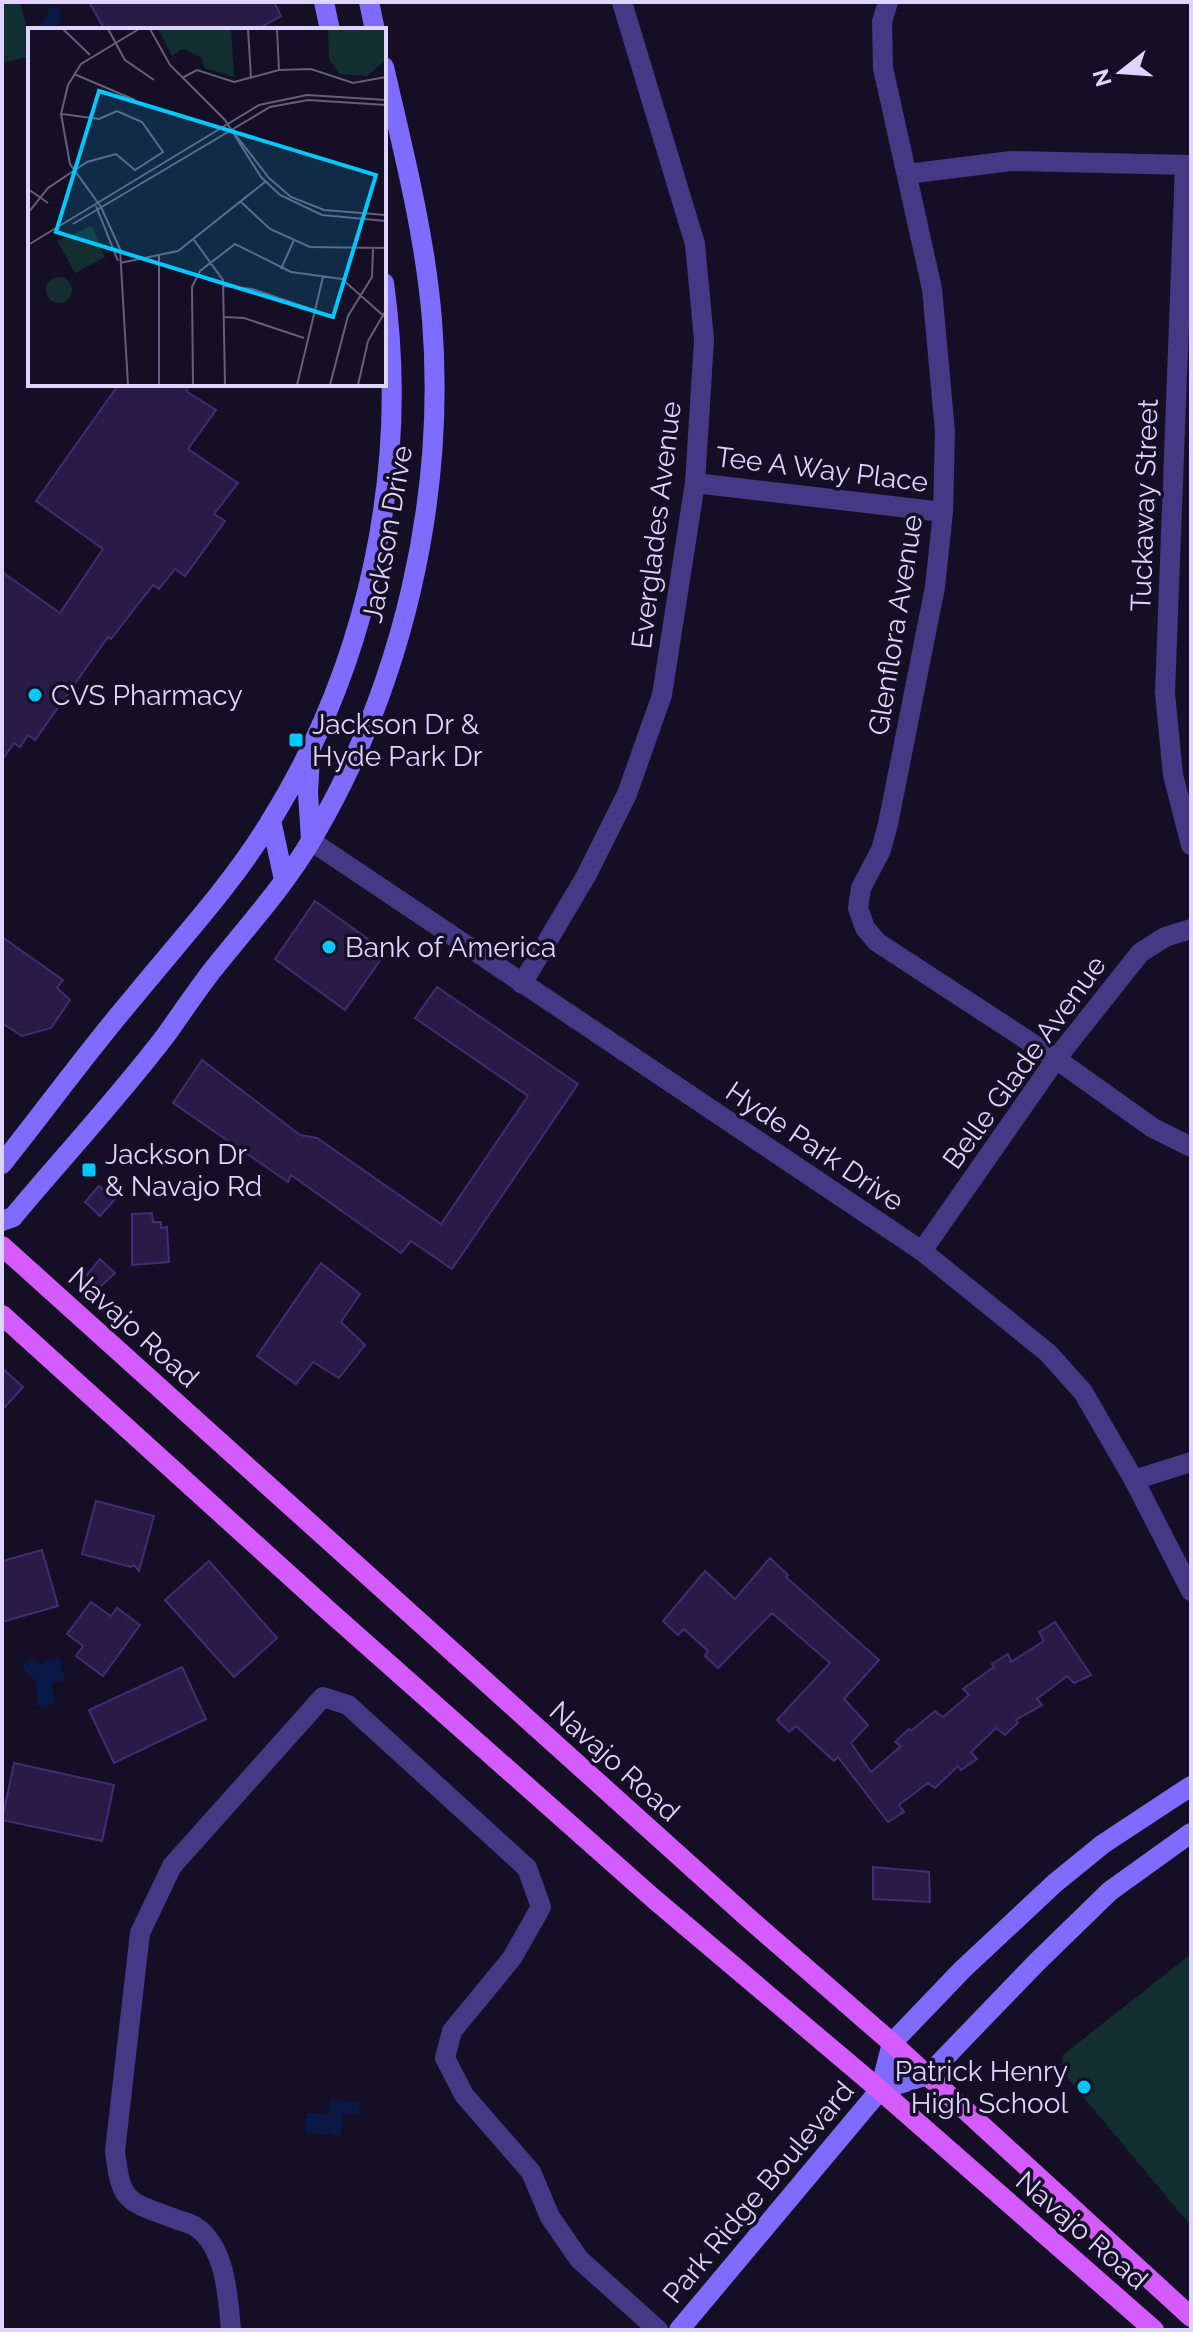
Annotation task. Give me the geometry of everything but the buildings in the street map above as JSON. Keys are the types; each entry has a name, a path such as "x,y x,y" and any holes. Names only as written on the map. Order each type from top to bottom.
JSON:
{"main road":[{"path":"324,2 330,28"},
{"path":"369,2 375,28"},
{"name":"Jackson Drive","path":"2,1221 13,1217 165,1036 284,880 311,841 343,781 381,692 409,601 426,506 433,435 432,322 424,255 386,76"},
{"name":"Jackson Drive","path":"2,1164 131,1000 219,896 271,820 311,748 341,679 364,604 384,505 392,388 386,297"},
{"path":"311,748 308,793 311,841"},
{"path":"271,820 284,880"},
{"name":"Navajo Road","path":"2,1246 746,1916 928,2075 1191,2317"},
{"name":"Navajo Road","path":"2,1315 331,1613 654,1899 880,2090 1154,2330"},
{"name":"Park Ridge Boulevard","path":"679,2330 880,2090 892,2043 963,1969 1055,1883 1103,1844 1191,1786"},
{"name":"Park Ridge Boulevard","path":"880,2090 928,2075 1110,1891 1191,1833"}],"street":[{"name":"Everglades Avenue","path":"522,984 586,876 627,794 662,695 695,483 704,340 695,244 622,2"},
{"name":"Glenflora Avenue","path":"888,2 882,22 883,68 932,289 945,432 943,512 935,587 888,824 881,850 861,888 858,908 865,928 877,942 1056,1059 1153,1128 1191,1147"},
{"path":"907,174 1011,161 1188,165"},
{"name":"Tuckaway Street","path":"1188,165 1165,693 1173,775 1191,845"},
{"name":"Tee A Way Place","path":"695,483 943,512"},
{"name":"Hyde Park Drive","path":"311,841 922,1251 1048,1353 1083,1392 1134,1480 1191,1591"},
{"name":"Belle Glade Avenue","path":"922,1251 1056,1059 1140,953 1165,937 1191,929"},
{"path":"1134,1480 1191,1462"},
{"path":"231,2330 222,2267 211,2242 196,2227 133,2203 119,2186 115,2151 140,1933 172,1866 323,1697 348,1705 527,1868 541,1907 512,1958 452,2031 445,2058 464,2095 531,2172 550,2217 579,2259 658,2330"}],"green space":[{"path":"2,2 20,2 28,32 28,56 2,63"},
{"path":"1191,1954 1191,2226 1061,2070 1063,2055"}],"water":[{"path":"51,6 59,8 57,28 40,28"},
{"path":"58,1657 66,1677 63,1681 52,1683 55,1702 45,1708 38,1706 35,1681 25,1671 23,1664 33,1659 42,1665"},
{"path":"330,2100 360,2102 359,2115 343,2114 341,2136 305,2132 307,2113 328,2115"}],"place":[{"name":"CVS Pharmacy","path":"35,695"},
{"name":"Jackson Dr & Hyde Park Dr","path":"296,740"},
{"name":"Bank of America","path":"329,947"},
{"name":"Jackson Dr & Navajo Rd","path":"89,1170"},
{"name":"Patrick Henry High School","path":"1084,2087"}]}
